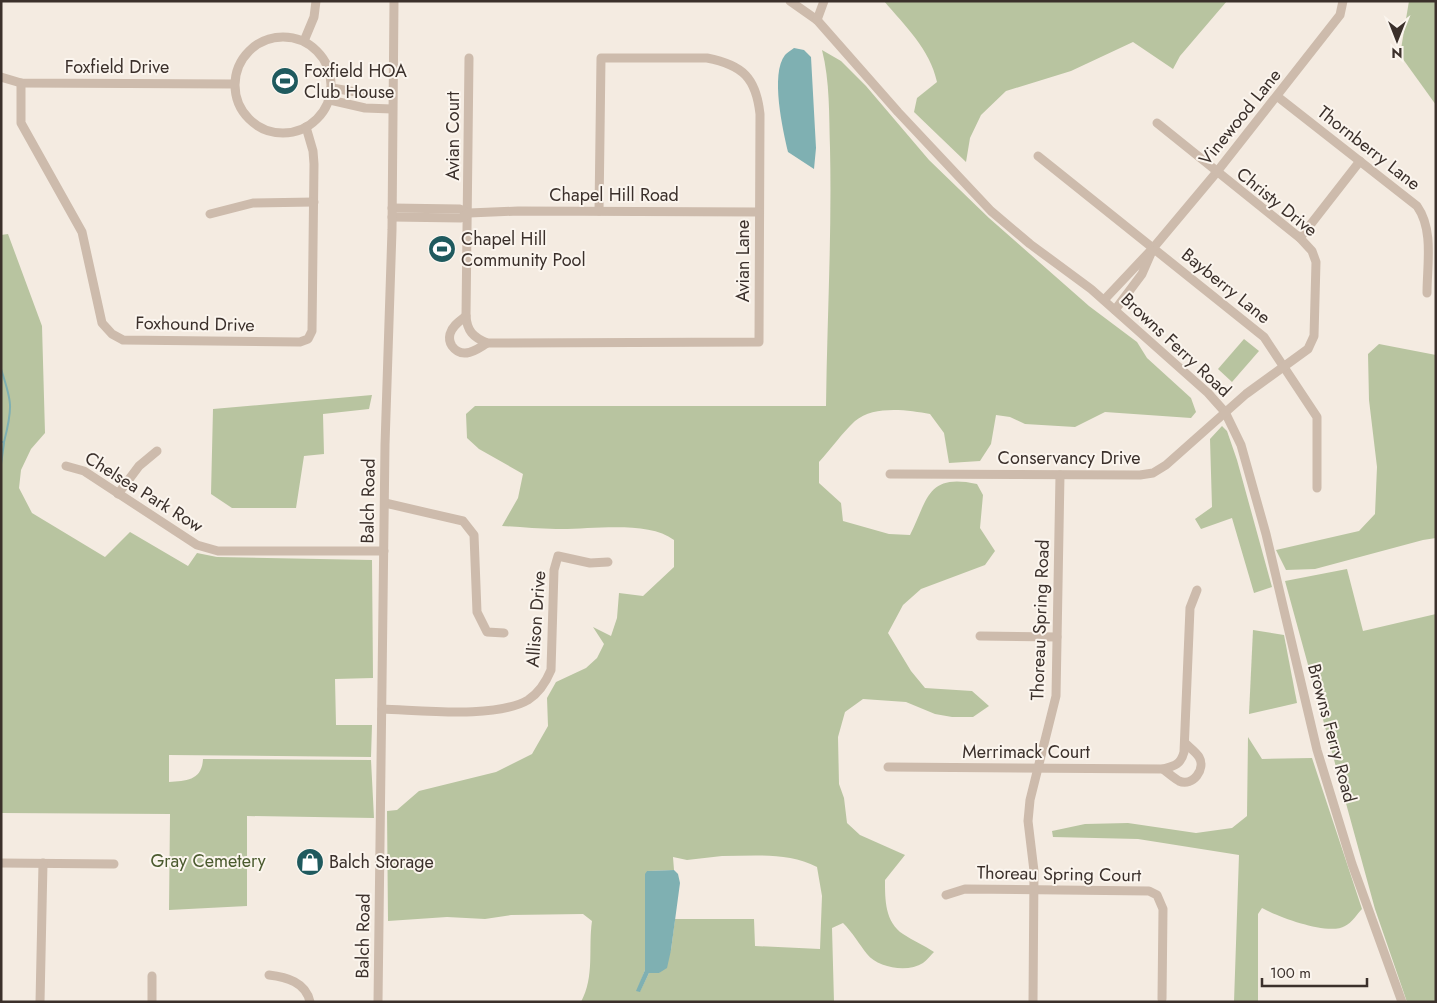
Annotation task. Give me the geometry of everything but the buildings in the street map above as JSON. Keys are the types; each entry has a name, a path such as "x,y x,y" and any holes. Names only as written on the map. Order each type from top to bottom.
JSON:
{"street":[{"path":"304,41 314,18 316,1"},
{"name":"Balch Road","path":"378,1002 394,1"},
{"name":"Browns Ferry Road","path":"790,1 817,20 898,112 991,211 1104,300 1208,393 1225,412 1241,445 1266,534 1317,750 1352,864 1402,1002"},
{"path":"817,20 824,1"},
{"name":"Vinewood Lane","path":"1104,300 1154,247 1278,97 1336,22 1340,15 1343,1"},
{"path":"284,38 304,41 323,57 330,73 332,88 330,100 318,117 306,127 283,133 261,128 252,123 241,109 234,84 243,59 254,48 272,39 284,38"},
{"name":"Avian Lane","path":"487,343 760,342 760,114 756,89 737,67 707,58 613,56 601,58 599,62 599,211"},
{"name":"Avian Court","path":"469,58 469,213"},
{"name":"Foxfield Drive","path":"1,77 21,83 234,84"},
{"name":"Foxhound Drive","path":"21,83 21,123 82,232 102,323 112,334 123,340 300,342 308,339 312,331 314,202 313,152 306,127"},
{"path":"332,88 374,95 392,94"},
{"name":"Thornberry Lane","path":"1278,97 1417,206 1425,216 1428,231 1427,293"},
{"path":"330,100 364,108 392,109"},
{"name":"Christy Drive","path":"1157,123 1216,173 1300,238 1312,251 1316,262 1314,336 1308,350 1225,412"},
{"name":"Bayberry Lane","path":"1038,156 1264,337 1317,417 1317,488"},
{"path":"1300,238 1360,161"},
{"path":"210,214 253,203 314,202"},
{"name":"Chapel Hill Road","path":"392,213 460,209 469,213 518,211 759,212"},
{"path":"466,316 454,327 450,335 450,344 457,351 465,353 476,351 487,343 471,333 467,326 469,213"},
{"name":"Vinewood Lane","path":"1115,310 1142,274 1154,247"},
{"name":"Conservancy Drive","path":"890,474 1140,476 1153,473 1166,465 1225,412"},
{"path":"118,494 139,466 157,452"},
{"name":"Chelsea Park Row","path":"66,466 84,471 197,545 218,551 384,551"},
{"name":"Thoreau Spring Road","path":"1033,1002 1035,889 1028,821 1037,768 1055,704 1060,475"},
{"path":"385,504 462,521 468,525 474,536 476,598 479,617 487,632 504,633"},
{"name":"Allison Drive","path":"382,709 494,710 513,706 528,699 545,684 551,670 554,570 558,556 590,563 608,562"},
{"path":"1163,769 1176,766 1182,760 1185,743 1190,608 1197,590"},
{"path":"980,636 1057,637"},
{"name":"Merrimack Court","path":"888,767 1163,769 1180,781 1192,781 1198,776 1201,768 1200,758 1185,743"},
{"path":"40,1002 43,863"},
{"path":"1,864 114,864"},
{"name":"Thoreau Spring Court","path":"946,895 965,889 1138,890 1157,895 1163,908 1162,998"},
{"path":"269,974 298,983 309,995 310,1002"},
{"path":"152,976 152,1002"}],"green space":[{"path":"884,1 1227,1 1180,56 1173,69 1133,42 1071,71 1006,91 981,115 970,138 966,162 914,112 917,98 937,82 934,70 916,38"},
{"path":"1409,1 1436,1 1436,105 1400,55"},
{"path":"822,50 841,61 866,86 929,160 989,218 1089,306 1137,342 1147,358 1191,398 1196,412 1191,418 1105,412 1075,427 1025,424 1010,417 996,415 991,444 980,461 949,463 944,433 930,414 891,410 872,413 855,421 819,462 819,483 841,503 843,521 889,534 910,535 926,500 939,486 948,482 977,484 983,495 980,528 995,551 985,565 921,589 903,605 888,633 911,671 925,688 972,691 989,706 973,717 952,717 935,714 906,702 863,699 845,712 838,737 839,784 844,798 847,823 860,835 905,855 885,880 885,895 889,917 897,929 934,952 917,966 902,968 886,966 878,963 867,954 843,923 832,928 834,1002 581,1002 590,972 592,921 583,914 511,915 485,919 447,917 388,921 387,811 397,810 419,791 496,772 532,754 548,726 547,698 556,682 586,668 597,658 604,644 593,627 611,636 617,618 619,593 643,596 674,567 674,540 663,534 634,528 549,529 502,526 518,498 523,474 479,449 467,438 466,414 475,406 826,406 830,180 829,99","holes":["722,856 783,857 806,862 817,867 822,896 820,949 755,946 754,919 675,919 671,950 659,973 649,973 640,991 637,991 645,970 645,886 647,871 674,870 673,857 687,860"]},
{"name":"Gray Cemetery","path":"8,234 42,326 45,433 31,449 21,470 19,488 32,513 105,557 130,532 188,566 197,553 217,557 372,560 373,678 335,679 336,725 372,725 371,757 169,755 169,782 187,780 197,775 202,766 203,759 371,760 374,818 247,816 247,906 169,910 170,814 1,813 1,235"},
{"path":"1244,339 1259,351 1232,382 1218,369"},
{"path":"1379,344 1436,355 1436,538 1315,569 1286,570 1276,550 1359,531 1375,514 1377,467 1369,400 1368,354"},
{"path":"372,395 369,409 323,414 324,454 304,456 296,508 232,508 211,494 213,409"},
{"path":"1222,426 1227,431 1237,460 1272,587 1254,593 1232,518 1201,529 1195,519 1212,507 1210,439"},
{"path":"1347,569 1363,631 1436,614 1436,1002 1407,1002 1375,909 1285,581"},
{"path":"1253,630 1284,635 1297,703 1249,714"},
{"path":"1248,737 1262,759 1312,758 1362,909 1348,925 1328,929 1291,920 1262,908 1258,914 1258,1002 1234,1002 1239,855 1138,839 1053,837 1052,831 1085,824 1128,823 1196,833 1232,828 1247,816"}],"water":[{"path":"794,48 804,50 811,57 816,148 814,169 788,152 781,117 778,75 785,55"},
{"path":"674,870 678,874 680,883 667,968 659,973 649,973 640,992 636,991 645,970 645,874 647,871"}],"waterway":[{"path":"1,369 10,405 7,430 4,442 1,442"},
{"path":"1,464 4,443"}],"place":[{"name":"Foxfield HOA Club House","path":"285,81"},
{"name":"Chapel Hill Community Pool","path":"442,249"},
{"name":"Balch Storage","path":"310,862"}]}
